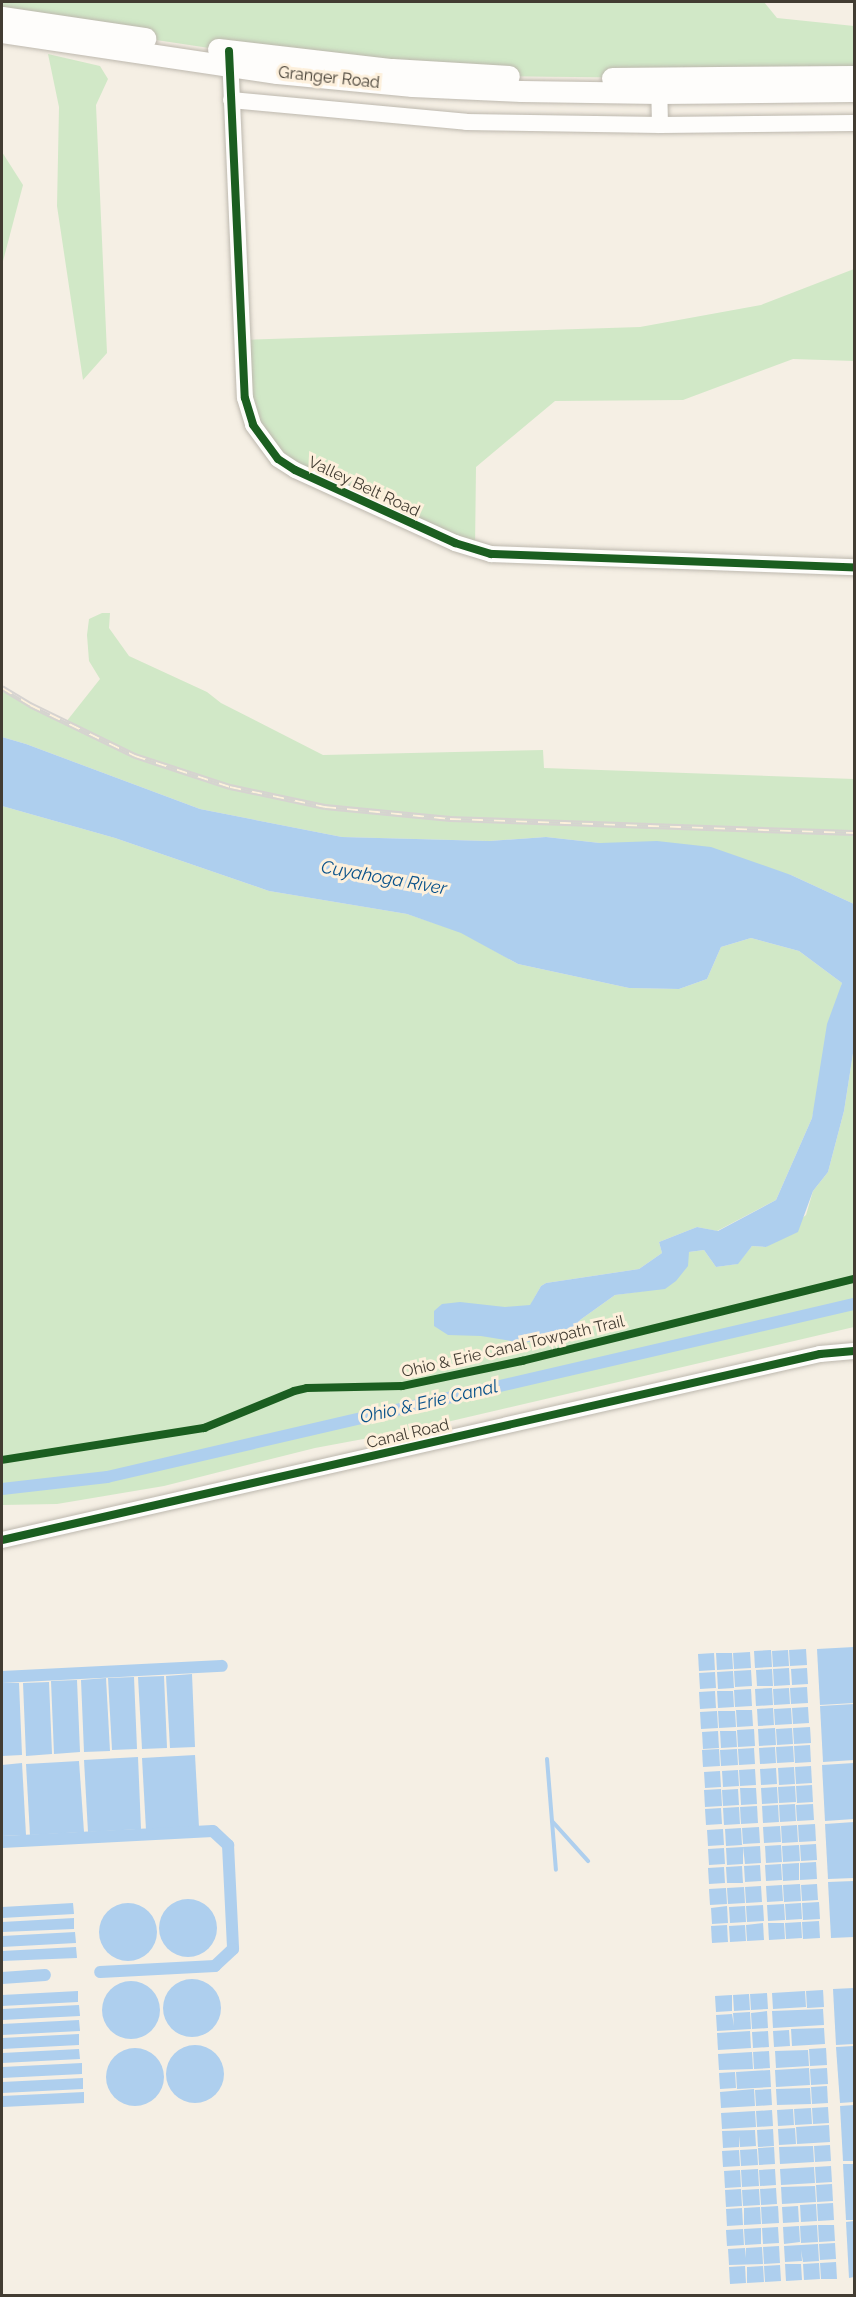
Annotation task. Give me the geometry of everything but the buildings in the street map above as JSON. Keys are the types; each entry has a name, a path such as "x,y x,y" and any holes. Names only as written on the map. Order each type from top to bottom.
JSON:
{"main road":[{"name":"Granger Road","path":"2,17 230,58 324,78 434,87 659,86 855,91"},
{"name":"Granger Road","path":"2,32 230,58"},
{"name":"Granger Road","path":"659,86 855,76"}],"street":[{"name":"Valley Belt Road","path":"230,58 245,398 253,426 278,459 455,543 491,554 855,567"},
{"path":"659,86 660,125"},
{"name":"Granger Road","path":"231,100 466,122 660,125 855,123"},
{"name":"Canal Road","path":"2,1540 820,1354 855,1351"}],"green space":[{"path":"2,2 764,2 777,18 854,26 854,76 659,78 492,76 229,51 4,17 2,32"},
{"path":"48,54 100,66 108,79 96,105 107,353 83,380 57,206 59,107"},
{"path":"2,152 23,185 2,265"},
{"path":"854,269 854,361 793,359 683,400 555,401 476,467 475,549 295,470 253,425 242,340 640,327 761,305"},
{"path":"102,613 110,613 109,628 129,656 207,692 221,703 323,755 543,750 544,768 854,779 854,904 791,875 600,843 546,837 489,841 342,837 200,809 2,737 2,688 30,705 66,722 100,679 89,661 87,635 89,619"},
{"path":"2,806 115,838 269,891 407,914 461,932 518,964 629,988 679,989 707,979 721,947 751,938 799,951 842,983 812,1118 776,1200 717,1231 697,1227 659,1242 662,1253 639,1269 546,1283 541,1286 532,1302 543,1338 558,1336 575,1329 580,1320 615,1295 665,1288 689,1252 704,1250 716,1267 737,1264 752,1246 766,1247 806,1215 813,1191 828,1172 844,1111 854,1047 854,1327 417,1429 315,1448 164,1486 57,1504 2,1505"}],"water":[{"name":"Cuyahoga River","path":"2,737 200,809 342,837 489,841 546,837 600,843 657,841 711,847 791,875 854,904 854,1047 844,1111 828,1172 813,1191 798,1232 766,1247 752,1246 738,1264 716,1267 704,1250 689,1252 688,1266 676,1281 665,1289 615,1295 580,1320 568,1335 523,1343 481,1336 448,1335 434,1326 434,1311 442,1304 460,1302 505,1307 530,1305 541,1286 546,1283 639,1269 662,1253 659,1242 697,1227 718,1231 776,1200 812,1118 827,1024 842,983 799,951 751,938 721,947 707,979 679,989 629,988 518,964 461,933 407,914 269,891 115,838 2,806"},
{"path":"854,1647 854,1703 820,1705 817,1649"},
{"path":"806,1649 807,1665 790,1666 789,1650"},
{"path":"771,1650 772,1667 755,1668 754,1651"},
{"path":"788,1650 789,1666 773,1667 772,1651"},
{"path":"750,1652 751,1668 734,1669 733,1653"},
{"path":"714,1653 715,1670 699,1671 698,1654"},
{"path":"716,1653 732,1653 733,1669 717,1670"},
{"path":"789,1668 790,1685 774,1686 773,1669"},
{"path":"807,1668 808,1684 792,1685 791,1669"},
{"path":"772,1669 773,1686 757,1686 756,1670"},
{"path":"751,1670 752,1686 735,1687 734,1671"},
{"path":"733,1671 734,1688 718,1689 717,1672"},
{"path":"715,1672 716,1688 700,1689 699,1673"},
{"path":"192,1674 195,1747 170,1748 166,1676"},
{"path":"164,1676 167,1748 142,1749 138,1677"},
{"path":"134,1677 137,1749 112,1750 108,1678"},
{"path":"106,1678 110,1751 84,1752 81,1680"},
{"path":"77,1680 80,1752 54,1754 51,1681"},
{"path":"49,1682 52,1754 26,1756 23,1683"},
{"path":"2,1683 19,1683 22,1755 2,1756"},
{"path":"807,1687 808,1703 791,1704 790,1688"},
{"path":"772,1688 773,1705 756,1706 755,1689"},
{"path":"789,1688 790,1704 774,1705 773,1689"},
{"path":"751,1689 752,1706 735,1707 734,1690"},
{"path":"715,1691 716,1708 700,1709 699,1692"},
{"path":"717,1691 733,1691 734,1707 718,1708"},
{"path":"854,1704 854,1760 823,1762 820,1706"},
{"path":"808,1707 809,1723 793,1724 792,1708"},
{"path":"773,1708 774,1725 758,1726 757,1709"},
{"path":"791,1708 792,1724 775,1725 774,1709"},
{"path":"736,1710 752,1710 753,1726 737,1727"},
{"path":"717,1711 718,1728 701,1729 700,1712"},
{"path":"718,1711 735,1711 736,1727 719,1728"},
{"path":"810,1727 811,1743 794,1744 793,1728"},
{"path":"775,1728 776,1745 759,1746 758,1729"},
{"path":"792,1728 793,1744 777,1745 776,1729"},
{"path":"754,1729 755,1746 738,1747 737,1730"},
{"path":"718,1731 719,1748 703,1749 702,1732"},
{"path":"720,1731 736,1731 737,1747 721,1748"},
{"path":"810,1745 811,1762 795,1763 794,1746"},
{"path":"793,1746 794,1762 777,1763 776,1747"},
{"path":"775,1747 776,1763 760,1764 759,1748"},
{"path":"754,1748 755,1764 739,1765 738,1749"},
{"path":"719,1749 720,1766 703,1767 702,1750"},
{"path":"737,1749 738,1765 721,1766 720,1750"},
{"path":"195,1755 199,1827 146,1830 142,1758"},
{"path":"138,1757 141,1829 88,1832 84,1760"},
{"path":"79,1761 84,1832 30,1835 26,1764"},
{"path":"22,1763 26,1835 2,1836 2,1765"},
{"path":"854,1763 854,1819 825,1821 822,1765"},
{"path":"811,1766 812,1783 796,1784 795,1767"},
{"path":"794,1767 795,1784 779,1785 778,1768"},
{"path":"776,1768 777,1784 761,1785 760,1769"},
{"path":"755,1769 756,1785 740,1786 739,1770"},
{"path":"738,1770 739,1786 723,1787 722,1771"},
{"path":"720,1771 721,1787 705,1788 704,1772"},
{"path":"812,1785 813,1802 797,1803 796,1786"},
{"path":"795,1786 796,1802 779,1803 778,1787"},
{"path":"777,1787 778,1803 762,1804 761,1788"},
{"path":"740,1788 756,1788 757,1804 741,1805"},
{"path":"721,1789 722,1806 705,1807 704,1790"},
{"path":"738,1789 739,1805 723,1806 722,1790"},
{"path":"795,1804 796,1821 780,1822 779,1805"},
{"path":"813,1804 814,1820 797,1821 796,1805"},
{"path":"778,1805 779,1822 763,1823 762,1806"},
{"path":"757,1806 758,1823 741,1824 740,1807"},
{"path":"739,1807 740,1824 724,1825 723,1808"},
{"path":"721,1808 722,1824 706,1825 705,1809"},
{"path":"854,1822 854,1878 828,1879 825,1824"},
{"path":"815,1824 816,1841 799,1842 798,1825"},
{"path":"797,1825 798,1842 782,1843 781,1826"},
{"path":"780,1826 781,1842 764,1843 763,1827"},
{"path":"759,1827 760,1843 743,1844 742,1828"},
{"path":"741,1828 742,1845 726,1846 725,1829"},
{"path":"723,1829 724,1845 708,1846 707,1830"},
{"path":"816,1844 817,1860 801,1861 800,1845"},
{"path":"781,1845 782,1862 766,1863 765,1846"},
{"path":"799,1845 800,1861 783,1862 782,1846"},
{"path":"760,1846 761,1863 745,1864 743,1847"},
{"path":"743,1847 743,1864 727,1865 726,1848"},
{"path":"724,1848 725,1864 709,1865 708,1849"},
{"path":"816,1862 817,1879 800,1880 800,1863"},
{"path":"799,1863 799,1880 783,1881 782,1864"},
{"path":"781,1864 782,1880 766,1881 765,1865"},
{"path":"760,1865 761,1881 745,1882 744,1866"},
{"path":"742,1866 743,1883 727,1883 726,1867"},
{"path":"724,1867 725,1883 709,1884 708,1868"},
{"path":"854,1881 854,1937 831,1938 828,1882"},
{"path":"800,1884 801,1901 784,1902 783,1885"},
{"path":"817,1884 818,1900 802,1901 801,1885"},
{"path":"782,1885 783,1901 767,1902 766,1886"},
{"path":"761,1886 762,1902 746,1903 745,1887"},
{"path":"744,1887 745,1903 728,1904 727,1888"},
{"path":"726,1888 727,1904 710,1905 709,1889"},
{"path":"182,1899 194,1899 209,1907 217,1922 217,1934 209,1949 194,1957 182,1957 167,1949 159,1934 159,1922 167,1907"},
{"path":"819,1902 820,1919 803,1920 802,1903"},
{"path":"73,1903 74,1914 2,1918 2,1907"},
{"path":"122,1903 134,1903 149,1911 157,1926 157,1938 149,1953 134,1961 122,1961 107,1953 99,1938 99,1926 107,1911"},
{"path":"801,1903 802,1919 786,1920 785,1904"},
{"path":"784,1904 785,1920 768,1921 767,1905"},
{"path":"763,1905 764,1921 747,1922 746,1906"},
{"path":"727,1906 728,1923 712,1924 711,1908"},
{"path":"745,1906 746,1922 730,1923 729,1907"},
{"path":"74,1918 74,1929 2,1932 2,1922"},
{"path":"819,1921 820,1938 803,1939 802,1922"},
{"path":"801,1922 802,1938 786,1939 785,1923"},
{"path":"763,1923 764,1940 747,1941 746,1925"},
{"path":"768,1923 784,1923 785,1939 769,1940"},
{"path":"727,1925 728,1942 712,1943 711,1926"},
{"path":"745,1925 746,1941 730,1942 729,1926"},
{"path":"75,1932 76,1943 2,1947 2,1936"},
{"path":"76,1947 77,1958 2,1961 2,1951"},
{"path":"186,1979 198,1979 213,1987 221,2002 221,2014 213,2029 198,2037 186,2037 171,2029 163,2014 163,2002 171,1987"},
{"path":"125,1981 137,1981 152,1989 160,2004 160,2016 152,2031 137,2039 125,2039 110,2031 102,2016 102,2004 110,1989"},
{"path":"854,1988 854,2044 836,2045 833,1989"},
{"path":"823,1990 824,2007 807,2008 806,1991"},
{"path":"78,1991 78,2002 2,2006 2,1995"},
{"path":"805,1991 806,2007 773,2009 772,1993"},
{"path":"767,1993 768,2009 751,2010 750,1994"},
{"path":"749,1994 750,2010 734,2011 733,1995"},
{"path":"732,1995 732,2011 716,2012 715,1996"},
{"path":"79,2005 80,2016 2,2020 2,2009"},
{"path":"823,2009 824,2025 773,2028 772,2011"},
{"path":"767,2011 768,2028 752,2029 751,2013"},
{"path":"750,2012 751,2029 717,2031 716,2015 732,2014 734,2026 733,2013"},
{"path":"79,2020 80,2031 2,2035 2,2024"},
{"path":"824,2028 825,2044 792,2046 791,2029"},
{"path":"789,2030 790,2046 774,2047 773,2031"},
{"path":"750,2031 751,2048 718,2050 717,2033"},
{"path":"768,2031 769,2047 753,2048 752,2032"},
{"path":"79,2034 79,2045 2,2049 2,2038"},
{"path":"189,2045 201,2045 216,2053 224,2068 224,2080 216,2095 201,2103 189,2103 174,2095 166,2080 166,2068 174,2053"},
{"path":"854,2046 854,2102 840,2103 836,2047"},
{"path":"129,2048 141,2048 156,2056 164,2071 164,2083 156,2098 141,2106 129,2106 114,2098 106,2083 106,2071 114,2056"},
{"path":"826,2048 827,2065 810,2066 809,2049"},
{"path":"79,2049 80,2059 2,2063 2,2053"},
{"path":"808,2050 809,2066 776,2068 775,2051"},
{"path":"769,2051 770,2068 754,2069 753,2052"},
{"path":"752,2052 753,2069 719,2070 718,2054"},
{"path":"82,2063 82,2074 2,2078 2,2067"},
{"path":"809,2068 810,2085 776,2087 775,2070"},
{"path":"827,2068 828,2084 811,2085 810,2069"},
{"path":"770,2070 771,2087 737,2089 736,2072"},
{"path":"735,2072 736,2088 720,2089 719,2073"},
{"path":"83,2078 83,2089 2,2093 2,2082"},
{"path":"827,2086 828,2103 812,2104 811,2087"},
{"path":"810,2088 811,2104 777,2105 776,2089"},
{"path":"754,2089 755,2106 721,2108 720,2092"},
{"path":"771,2089 772,2105 756,2106 755,2090"},
{"path":"84,2092 84,2103 3,2107 2,2096"},
{"path":"854,2105 854,2161 843,2161 840,2106"},
{"path":"828,2107 829,2123 813,2124 812,2108"},
{"path":"811,2108 812,2124 795,2125 794,2109"},
{"path":"793,2109 794,2125 778,2126 777,2110"},
{"path":"772,2110 773,2126 757,2127 756,2111"},
{"path":"755,2111 756,2127 722,2129 721,2113"},
{"path":"829,2125 830,2142 797,2144 796,2127"},
{"path":"795,2128 796,2144 779,2145 778,2129"},
{"path":"773,2129 774,2146 758,2147 757,2130"},
{"path":"755,2130 756,2146 740,2147 739,2136 739,2147 723,2148 722,2131"},
{"path":"830,2145 831,2161 815,2162 814,2146"},
{"path":"813,2146 814,2162 780,2164 779,2147"},
{"path":"774,2147 775,2164 759,2165 758,2148"},
{"path":"757,2149 758,2165 741,2166 740,2150"},
{"path":"739,2150 740,2166 723,2167 722,2151"},
{"path":"843,2164 854,2164 854,2220 846,2220"},
{"path":"831,2166 832,2182 816,2183 815,2167"},
{"path":"814,2167 815,2183 781,2185 780,2169"},
{"path":"758,2169 759,2186 742,2187 741,2170"},
{"path":"775,2169 776,2185 760,2186 759,2170"},
{"path":"740,2170 741,2187 725,2188 724,2171"},
{"path":"832,2184 833,2201 817,2202 816,2185"},
{"path":"815,2186 816,2202 782,2204 781,2187"},
{"path":"776,2188 777,2204 761,2205 760,2189"},
{"path":"741,2189 742,2206 726,2207 725,2190"},
{"path":"759,2189 760,2205 743,2206 742,2190"},
{"path":"833,2203 834,2220 818,2221 817,2204"},
{"path":"816,2204 817,2221 801,2222 800,2205"},
{"path":"778,2206 779,2223 762,2224 761,2207"},
{"path":"798,2206 799,2222 783,2223 782,2207"},
{"path":"760,2207 761,2224 744,2225 744,2208"},
{"path":"742,2208 743,2225 727,2226 726,2209"},
{"path":"854,2221 854,2277 849,2278 846,2222"},
{"path":"817,2225 818,2242 801,2243 800,2226"},
{"path":"818,2225 834,2225 835,2241 819,2242"},
{"path":"799,2226 800,2242 784,2244 783,2227"},
{"path":"778,2227 779,2243 763,2244 762,2228"},
{"path":"761,2228 761,2244 745,2245 744,2229"},
{"path":"743,2229 744,2245 727,2246 726,2230"},
{"path":"835,2243 836,2259 820,2260 819,2244"},
{"path":"818,2244 819,2261 803,2262 801,2250 802,2261 785,2262 784,2246"},
{"path":"779,2246 780,2263 764,2264 763,2247"},
{"path":"762,2247 763,2264 729,2265 728,2249 745,2248 746,2258 746,2248"},
{"path":"836,2262 837,2279 821,2279 820,2263"},
{"path":"819,2263 820,2279 804,2280 803,2264"},
{"path":"785,2264 801,2264 802,2280 786,2281"},
{"path":"780,2265 781,2281 765,2282 764,2266"},
{"path":"745,2266 746,2283 730,2284 729,2267"},
{"path":"763,2266 764,2282 747,2283 747,2267"}],"waterway":[{"name":"Ohio & Erie Canal","path":"2,1489 107,1477 854,1304"},
{"path":"2,1677 222,1666"},
{"path":"547,1759 556,1870"},
{"path":"552,1821 588,1861"},
{"path":"2,1842 213,1831 228,1845 233,1949 215,1966 100,1972"},
{"path":"2,1978 45,1975"}],"railway":[{"path":"2,688 30,705 135,756 230,787 325,807 450,819 854,833"}],"cycle path":[{"path":"229,51 245,398 253,425 278,459 295,470 455,543 491,554 854,567"},
{"name":"Ohio & Erie Canal Towpath Trail","path":"2,1460 204,1428 294,1391 307,1388 402,1386 522,1361 854,1279"},
{"path":"2,1540 820,1354 854,1351"}]}
